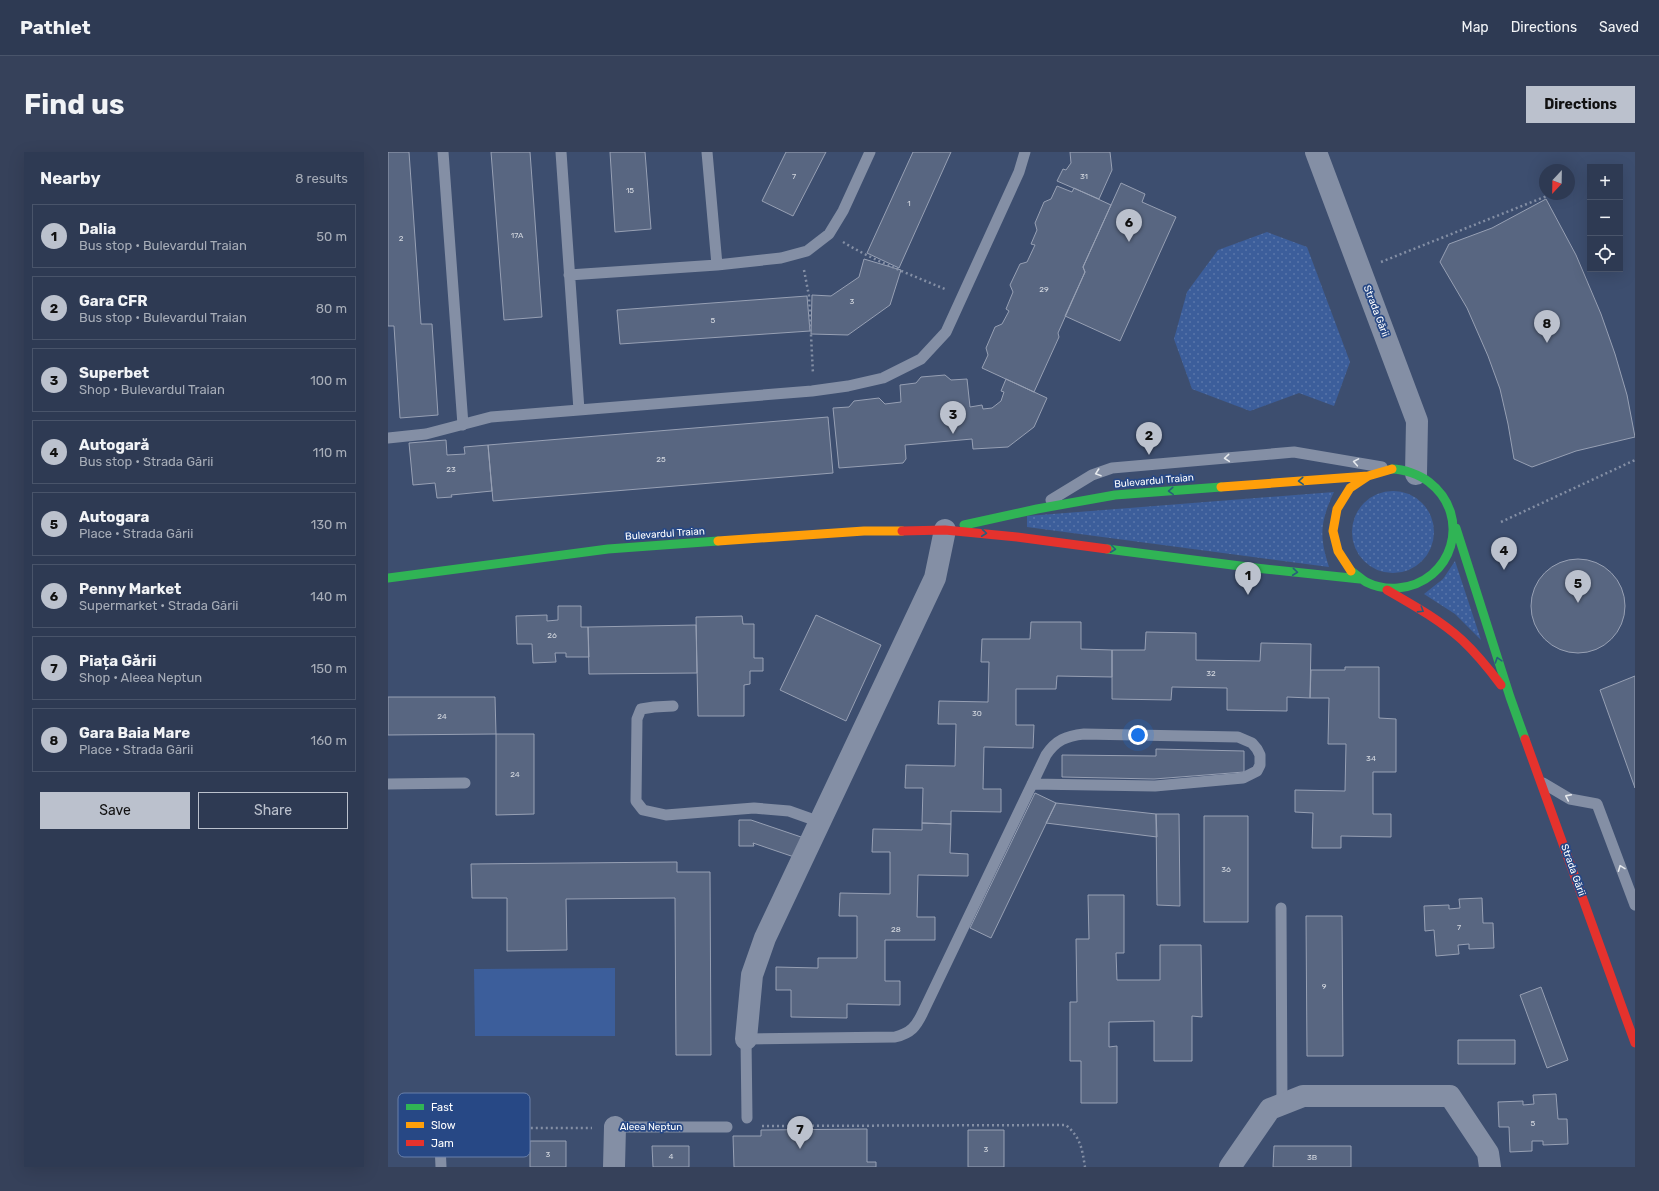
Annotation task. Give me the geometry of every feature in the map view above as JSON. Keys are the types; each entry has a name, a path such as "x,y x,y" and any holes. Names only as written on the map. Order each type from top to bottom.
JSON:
{"street":[{"name":"Strada Gării","path":"1316,152 1416,421 1416,474"},
{"path":"1394,469 1416,474 1429,481 1440,491 1448,504 1453,519 1454,537 1448,555 1438,571 1423,582 1406,589 1387,590 1360,580 1345,565 1335,546 1333,525 1339,505 1350,488 1368,476 1394,469"},
{"name":"Bulevardul Traian","path":"945,530 1037,508 1115,495 1368,476"},
{"name":"Strada Gării","path":"1453,519 1510,698 1635,1042"},
{"path":"746,1039 752,975 765,938 935,578 945,530"},
{"name":"Bulevardul Traian","path":"388,578 608,549 864,531 945,530 1017,537 1360,580"},
{"name":"Strada Gării","path":"1387,590 1424,611 1457,636 1486,666 1510,698"},
{"path":"1230,1167 1270,1109 1303,1096 1450,1096 1488,1153 1490,1167"},
{"name":"Aleea Neptun","path":"614,1127 614,1167"}],"lane":[{"path":"443,152 463,425"},
{"path":"560,152 579,410"},
{"path":"707,152 717,264"},
{"path":"569,275 774,259 807,251 829,234 843,211 870,152"},
{"path":"388,438 426,434 491,417 815,390 848,386 883,378 921,359 946,332 1019,172 1025,152"},
{"path":"1037,508 1092,475 1112,468 1294,452 1394,469"},
{"path":"673,706 641,709 637,719 636,801 643,810 666,815 754,808 789,811 820,822"},
{"path":"747,1118 746,1039 896,1037 906,1035 913,1029 923,1012 1032,784 1046,755 1052,746 1061,739 1073,735 1084,734 1238,737 1252,743 1260,755 1260,765 1257,771 1251,775 1234,780 1155,786 1032,784"},
{"path":"1541,782 1570,799 1597,804 1635,905"},
{"path":"388,784 466,783"},
{"path":"1280,908 1282,1104"},
{"name":"Aleea Neptun","path":"614,1127 727,1127"},
{"path":"441,1157 441,1167"}],"path":[{"path":"1360,271 1539,199"},
{"path":"829,234 865,256 899,268 962,297"},
{"path":"801,252 809,296 815,390"},
{"path":"1501,522 1635,460"},
{"path":"727,1127 1066,1125 1075,1132 1081,1146 1084,1167"},
{"path":"530,1128 614,1127"}],"shaded area":[{"path":"1267,232 1307,247 1350,362 1334,406 1299,393 1250,411 1192,389 1174,339 1187,292 1218,250"},
{"path":"1393,491 1409,494 1422,503 1431,516 1434,532 1431,548 1422,561 1409,570 1393,573 1377,570 1364,561 1355,548 1352,532 1355,516 1364,503 1377,494"},
{"path":"1334,492 1326,512 1322,529 1322,538 1329,567 1027,527 1027,516"},
{"path":"1455,561 1481,640 1455,614 1424,594 1443,579"},
{"path":"615,968 615,1036 475,1036 474,969"}],"building":[{"path":"388,152 409,152 421,324 432,324 438,415 400,418 394,326 388,326"},
{"path":"491,152 530,152 542,317 504,320"},
{"path":"610,152 645,152 651,229 615,232"},
{"path":"786,152 826,152 793,216 762,201"},
{"path":"913,152 951,152 899,268 867,253"},
{"path":"1070,152 1110,152 1112,170 1099,199 1057,181 1063,169 1066,170 1071,163"},
{"path":"1121,183 1145,194 1142,202 1176,217 1120,341 1065,316 1085,272 1083,267"},
{"path":"1057,186 1072,192 1074,188 1111,205 1083,267 1085,272 1058,333 1059,337 1034,392 982,368 988,355 986,348 995,327 1002,324 1009,311 1006,309 1013,292 1010,285 1020,264 1027,262 1035,245 1031,244 1037,230 1035,223 1044,202 1051,199"},
{"path":"1547,200 1576,255 1601,314 1627,395 1635,437 1576,451 1532,467 1514,459 1500,389 1488,356 1467,308 1440,262 1449,244 1492,228"},
{"path":"864,259 901,270 890,305 848,335 811,334 812,295 831,296 859,277"},
{"path":"807,296 810,331 620,344 617,310"},
{"path":"945,375 951,380 967,379 970,407 982,405 983,409 992,408 1001,401 1004,392 1001,391 1006,379 1047,398 1034,427 1008,447 973,449 972,439 905,445 906,459 903,463 839,468 833,408 849,407 854,401 879,398 885,404 901,402 900,385 916,383 921,377"},
{"path":"828,417 833,473 493,501 488,445"},
{"path":"446,440 447,455 465,454 464,447 488,445 492,491 451,495 452,497 437,498 435,483 413,485 409,443"},
{"path":"1578,559 1596,563 1611,573 1621,588 1625,606 1621,624 1611,639 1596,649 1578,653 1560,649 1545,639 1535,624 1531,606 1535,588 1545,573 1560,563"},
{"path":"558,606 581,606 581,627 588,627 589,657 566,657 566,653 555,653 556,662 533,663 532,644 517,644 516,616 547,615 547,621 558,620"},
{"path":"816,615 881,645 846,721 780,690"},
{"path":"742,616 743,624 754,624 754,658 763,658 763,671 750,671 750,684 744,685 744,716 698,716 696,617"},
{"path":"1031,622 1081,622 1081,649 1112,650 1112,677 1057,676 1056,689 1016,689 1016,725 1034,725 1033,748 984,747 983,789 1001,789 1001,812 951,811 951,824 922,823 923,788 905,788 906,765 955,766 956,724 938,724 939,701 988,702 989,662 981,662 982,639 1030,639"},
{"path":"696,625 697,673 589,674 588,627"},
{"path":"1146,632 1196,633 1196,660 1260,661 1261,643 1311,644 1310,698 1287,697 1287,711 1227,710 1227,688 1172,687 1171,700 1112,699 1112,650 1145,650"},
{"path":"1345,667 1379,667 1379,718 1396,719 1396,772 1373,772 1373,814 1391,814 1391,837 1341,836 1341,848 1312,848 1313,813 1295,812 1295,790 1345,791 1346,744 1328,744 1329,698 1310,698 1311,670 1345,670"},
{"path":"1635,676 1635,788 1600,690"},
{"path":"388,697 495,697 496,734 388,735"},
{"path":"496,734 534,734 534,814 496,815"},
{"path":"1156,749 1244,751 1244,772 1154,779 1062,777 1062,755 1156,756"},
{"path":"1035,793 1056,803 991,938 970,928"},
{"path":"1056,803 1156,814 1157,837 1046,823"},
{"path":"1156,814 1179,814 1180,906 1157,905"},
{"path":"1204,816 1248,816 1248,922 1204,922"},
{"path":"739,820 751,820 807,839 800,859 753,843 754,846 739,846"},
{"path":"922,823 951,824 950,853 968,854 968,876 918,875 917,917 935,917 935,940 885,940 885,981 900,981 900,1005 847,1004 847,1018 791,1017 791,990 776,990 776,967 818,968 818,958 857,958 857,916 839,916 840,893 890,894 890,852 872,852 873,829 922,830"},
{"path":"677,862 677,872 710,872 711,1055 676,1055 675,898 566,899 567,950 507,951 507,898 472,898 471,864"},
{"path":"1088,895 1124,895 1124,953 1116,953 1117,980 1160,980 1160,945 1201,945 1202,1017 1192,1016 1192,1061 1154,1061 1154,1021 1109,1022 1109,1047 1117,1046 1117,1103 1081,1103 1081,1061 1070,1061 1070,1002 1077,1002 1076,939 1089,939"},
{"path":"1482,898 1483,923 1493,923 1494,948 1469,949 1469,944 1458,945 1459,954 1436,956 1434,930 1425,931 1424,906 1449,905 1449,909 1460,908 1459,899"},
{"path":"1306,916 1342,916 1343,1056 1307,1056"},
{"path":"1541,987 1568,1060 1547,1068 1520,995"},
{"path":"1458,1040 1515,1040 1515,1064 1458,1064"},
{"path":"1556,1094 1558,1119 1567,1119 1568,1144 1543,1145 1543,1141 1532,1141 1532,1151 1510,1152 1509,1127 1499,1127 1498,1102 1523,1101 1523,1105 1534,1104 1533,1095"},
{"path":"867,1129 867,1162 876,1162 876,1167 734,1167 733,1136 761,1136 761,1130"},
{"path":"968,1130 1004,1130 1004,1167 968,1167"},
{"path":"530,1141 566,1141 566,1167 530,1167"},
{"path":"652,1146 689,1146 689,1167 653,1167"},
{"path":"1274,1146 1351,1146 1351,1167 1273,1167"}],"traffic: fast":[{"path":"1351,571 1366,582 1374,585 1398,588 1417,583 1432,574 1444,561 1451,546 1453,529 1450,512 1443,496 1429,482 1421,477 1407,471 1392,469"},
{"path":"964,525 1037,509 1115,495 1221,487"},
{"path":"1456,528 1510,697 1525,739"},
{"path":"388,578 608,549 718,541"},
{"path":"1107,549 1256,568 1360,579"}],"traffic: slow":[{"path":"1221,487 1368,476 1392,469"},
{"path":"1351,571 1338,551 1333,531 1337,509 1350,488 1368,476"},
{"path":"718,541 864,531 902,531"}],"traffic: jam":[{"path":"902,531 945,530 1017,537 1107,549"},
{"path":"1387,590 1426,613 1454,633 1478,656 1501,685"},
{"path":"1525,739 1635,1043"}],"place":[{"name":"Penny Market","path":"1129,242"},
{"name":"Gara Baia Mare","path":"1547,343"},
{"name":"Superbet","path":"953,434"},
{"name":"Gara CFR","path":"1149,455"},
{"name":"Autogară","path":"1504,570"},
{"name":"Dalia","path":"1248,595"},
{"name":"Autogara","path":"1578,603"},
{"name":"Piața Gării","path":"800,1149"}]}
